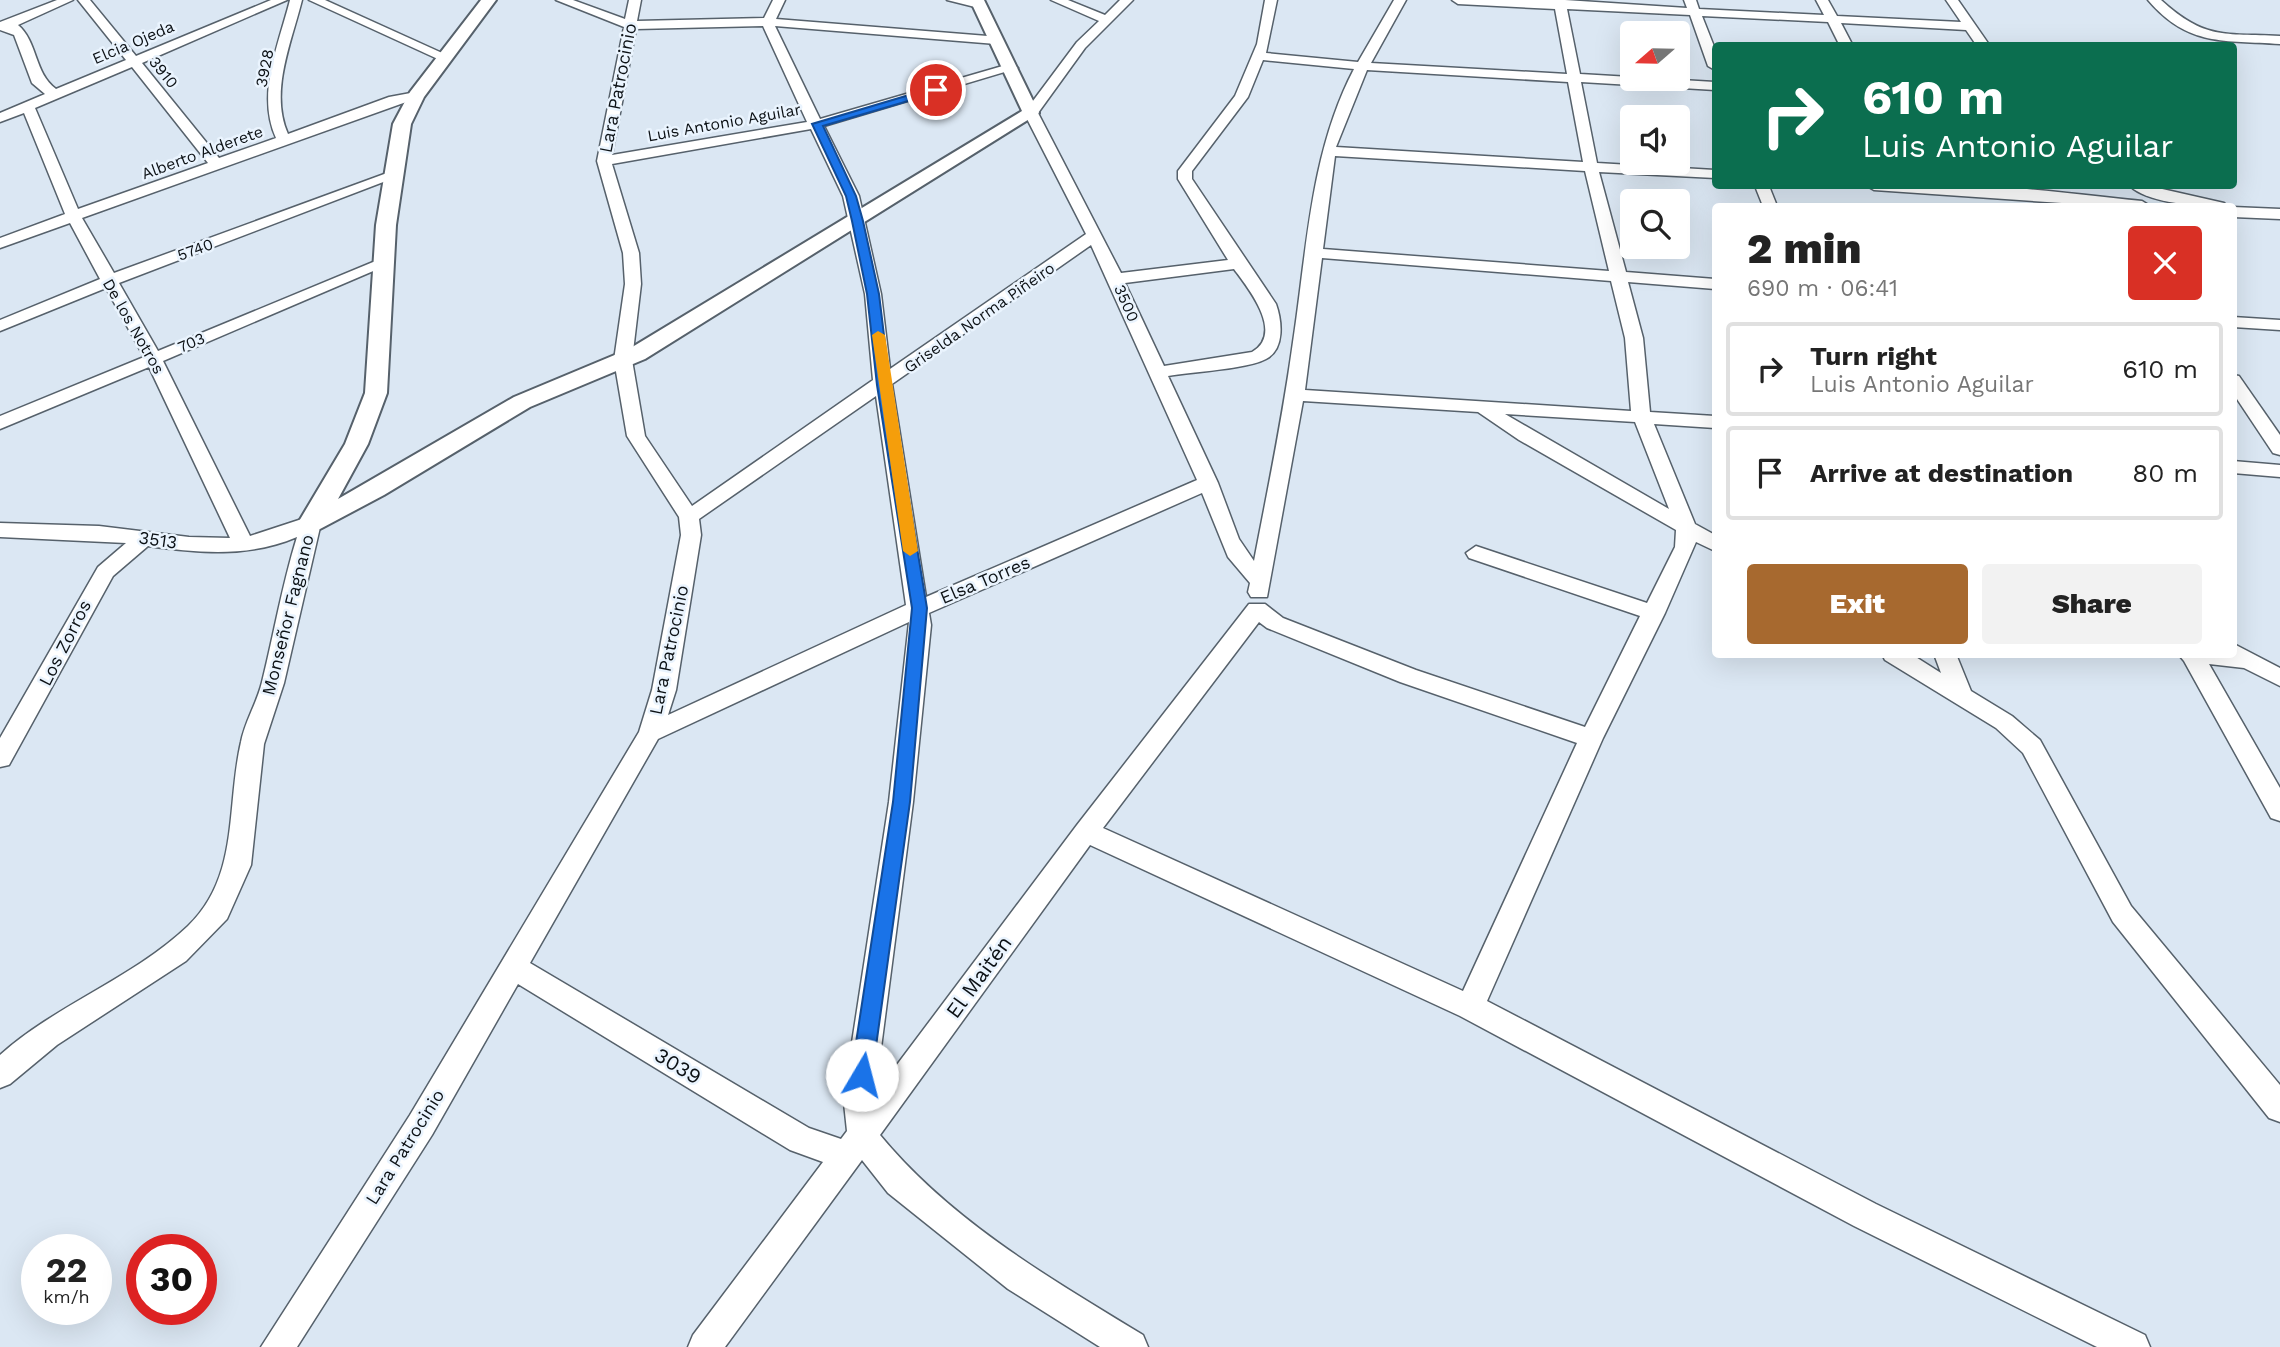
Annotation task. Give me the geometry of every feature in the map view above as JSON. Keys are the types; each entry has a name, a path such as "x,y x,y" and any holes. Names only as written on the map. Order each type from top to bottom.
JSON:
{"street":[{"path":"2,26 67,0"},
{"name":"3910","path":"84,0 218,166"},
{"name":"Elcia Ojeda","path":"0,118 281,0"},
{"name":"3928","path":"284,141 274,114 277,83 296,0"},
{"path":"315,0 445,57"},
{"name":"Monseñor Fagnano","path":"0,1074 41,1042 172,956 200,932 219,907 235,878 244,843 252,744 272,687 298,565 311,523 357,441 373,404 392,176 402,124 416,96 488,0"},
{"path":"562,0 629,25 768,22 996,40"},
{"name":"Lara Patrocinio","path":"278,1347 421,1125 650,733 666,677 691,535 689,517 636,436 623,360 633,284 631,253 604,161 635,0"},
{"path":"768,22 779,0"},
{"path":"953,0 978,2"},
{"path":"1057,0 1107,20"},
{"path":"311,523 375,490 522,402 623,360 858,221 1031,113 1081,45 1127,0"},
{"path":"1157,372 1264,355 1269,349 1269,309 1265,299 1238,264 1185,179 1185,171 1236,106 1258,56 1270,0"},
{"path":"1401,0 1361,66 1335,120 1304,312 1295,395 1257,609 1275,623 1408,676 1591,738"},
{"path":"1458,0 1692,5 1831,18 1970,26"},
{"path":"1822,0 1845,42"},
{"path":"1952,0 1981,42"},
{"path":"2154,0 2178,22 2201,35 2280,40"},
{"name":"3500","path":"978,2 1116,279 1208,484 1233,548 1260,581"},
{"path":"1470,1007 1591,738 1685,547 1686,527 1641,415 1634,338 1591,167 1560,2"},
{"path":"1692,5 1712,58"},
{"path":"768,22 851,196 858,221 873,294 883,385 920,608 901,802 860,1089 855,1146 1019,1279 1131,1347"},
{"path":"2,26 20,34 40,83 54,94"},
{"path":"1258,56 1361,66 1712,86"},
{"name":"Luis Antonio Aguilar","path":"604,161 817,124 1011,68"},
{"name":"Alberto Alderete","path":"0,243 394,100 416,96"},
{"name":"De los Notros","path":"27,105 74,217 108,282 153,358 244,545"},
{"path":"1328,151 1712,174"},
{"name":"5740","path":"0,326 108,282 392,176"},
{"path":"1941,189 2085,203"},
{"path":"2088,189 2103,203"},
{"path":"2145,189 2204,203"},
{"path":"2238,211 2280,214"},
{"name":"Griselda Norma Piñeiro","path":"689,517 883,385 1095,235"},
{"path":"1315,253 1712,284"},
{"name":"703","path":"0,423 384,263"},
{"path":"1116,279 1238,264"},
{"path":"1269,309 1304,312"},
{"path":"2237,322 2280,325"},
{"path":"2237,386 2280,449"},
{"path":"1295,395 1641,415 1710,423"},
{"path":"1480,405 1526,436 1712,542"},
{"path":"2237,467 2280,471"},
{"name":"Elsa Torres","path":"650,733 920,608 1208,484"},
{"name":"3513","path":"0,530 110,534 217,547 271,541 311,523"},
{"path":"0,549 34,531"},
{"name":"Los Zorros","path":"0,758 43,687 105,572 143,539"},
{"path":"1476,553 1654,613"},
{"name":"El Maitén","path":"705,1347 1086,832 1257,609"},
{"path":"2240,656 2280,678"},
{"path":"1900,658 2004,722 2032,747 2122,914 2280,1108"},
{"path":"1947,658 1962,696"},
{"path":"2193,658 2280,811"},
{"path":"1086,832 1470,1007 1865,1215 2133,1347"},
{"name":"3039","path":"512,966 801,1140 855,1146"}],"slow traffic":[{"path":"878,335 883,385 910,551"}],"route":[{"path":"862,1075 901,802 920,608 883,385 873,294 858,221 851,196 817,124 936,90"}]}
